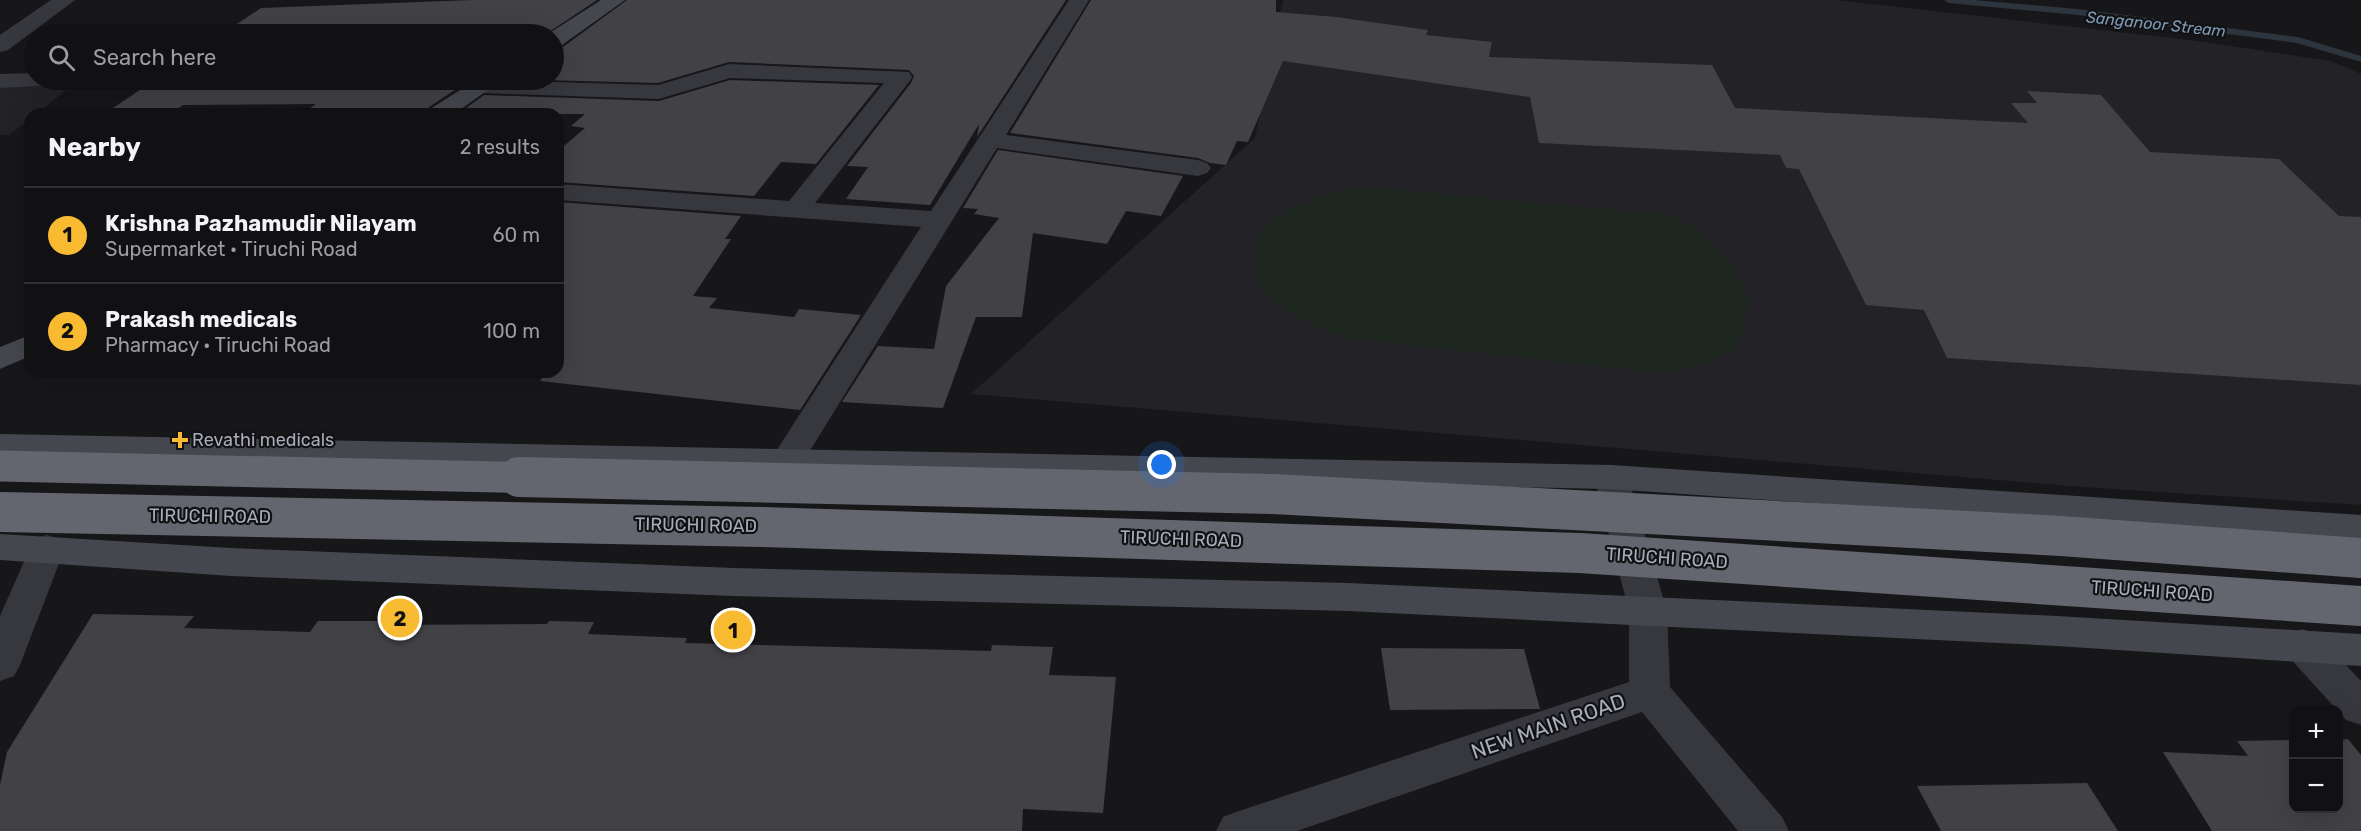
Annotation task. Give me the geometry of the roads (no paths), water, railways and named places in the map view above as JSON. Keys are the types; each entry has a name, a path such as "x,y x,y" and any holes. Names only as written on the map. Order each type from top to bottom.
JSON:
{"highway":[{"path":"0,466 1285,495 2061,536 2361,558"},
{"name":"TIRUCHI ROAD","path":"0,512 775,527 1580,553 2361,606"}],"street":[{"path":"30,24 65,0"},
{"path":"564,33 615,0"},
{"path":"786,462 1079,0"},
{"path":"0,45 24,28"},
{"path":"564,87 659,92 729,71 901,77 796,210"},
{"path":"0,81 24,80"},
{"path":"447,108 475,90"},
{"path":"990,140 1197,168"},
{"path":"564,192 938,220"},
{"path":"0,359 24,347"},
{"path":"0,446 1611,477 2361,528"},
{"name":"NEW MAIN ROAD","path":"1239,831 1297,822 1650,692 1648,611 1611,477"},
{"path":"0,547 47,548 231,562 710,581 1348,597 2302,645 2361,650"},
{"path":"0,665 47,548"},
{"path":"2302,645 2361,708"},
{"path":"1650,692 1766,831"}],"waterway":[{"name":"Sanganoor Stream","path":"1948,0 2078,12 2298,40 2361,59"}],"place":[{"name":"Revathi medicals","path":"180,440"},
{"name":"Prakash medicals","path":"400,618"},
{"name":"Krishna Pazhamudir Nilayam","path":"733,630"}]}
